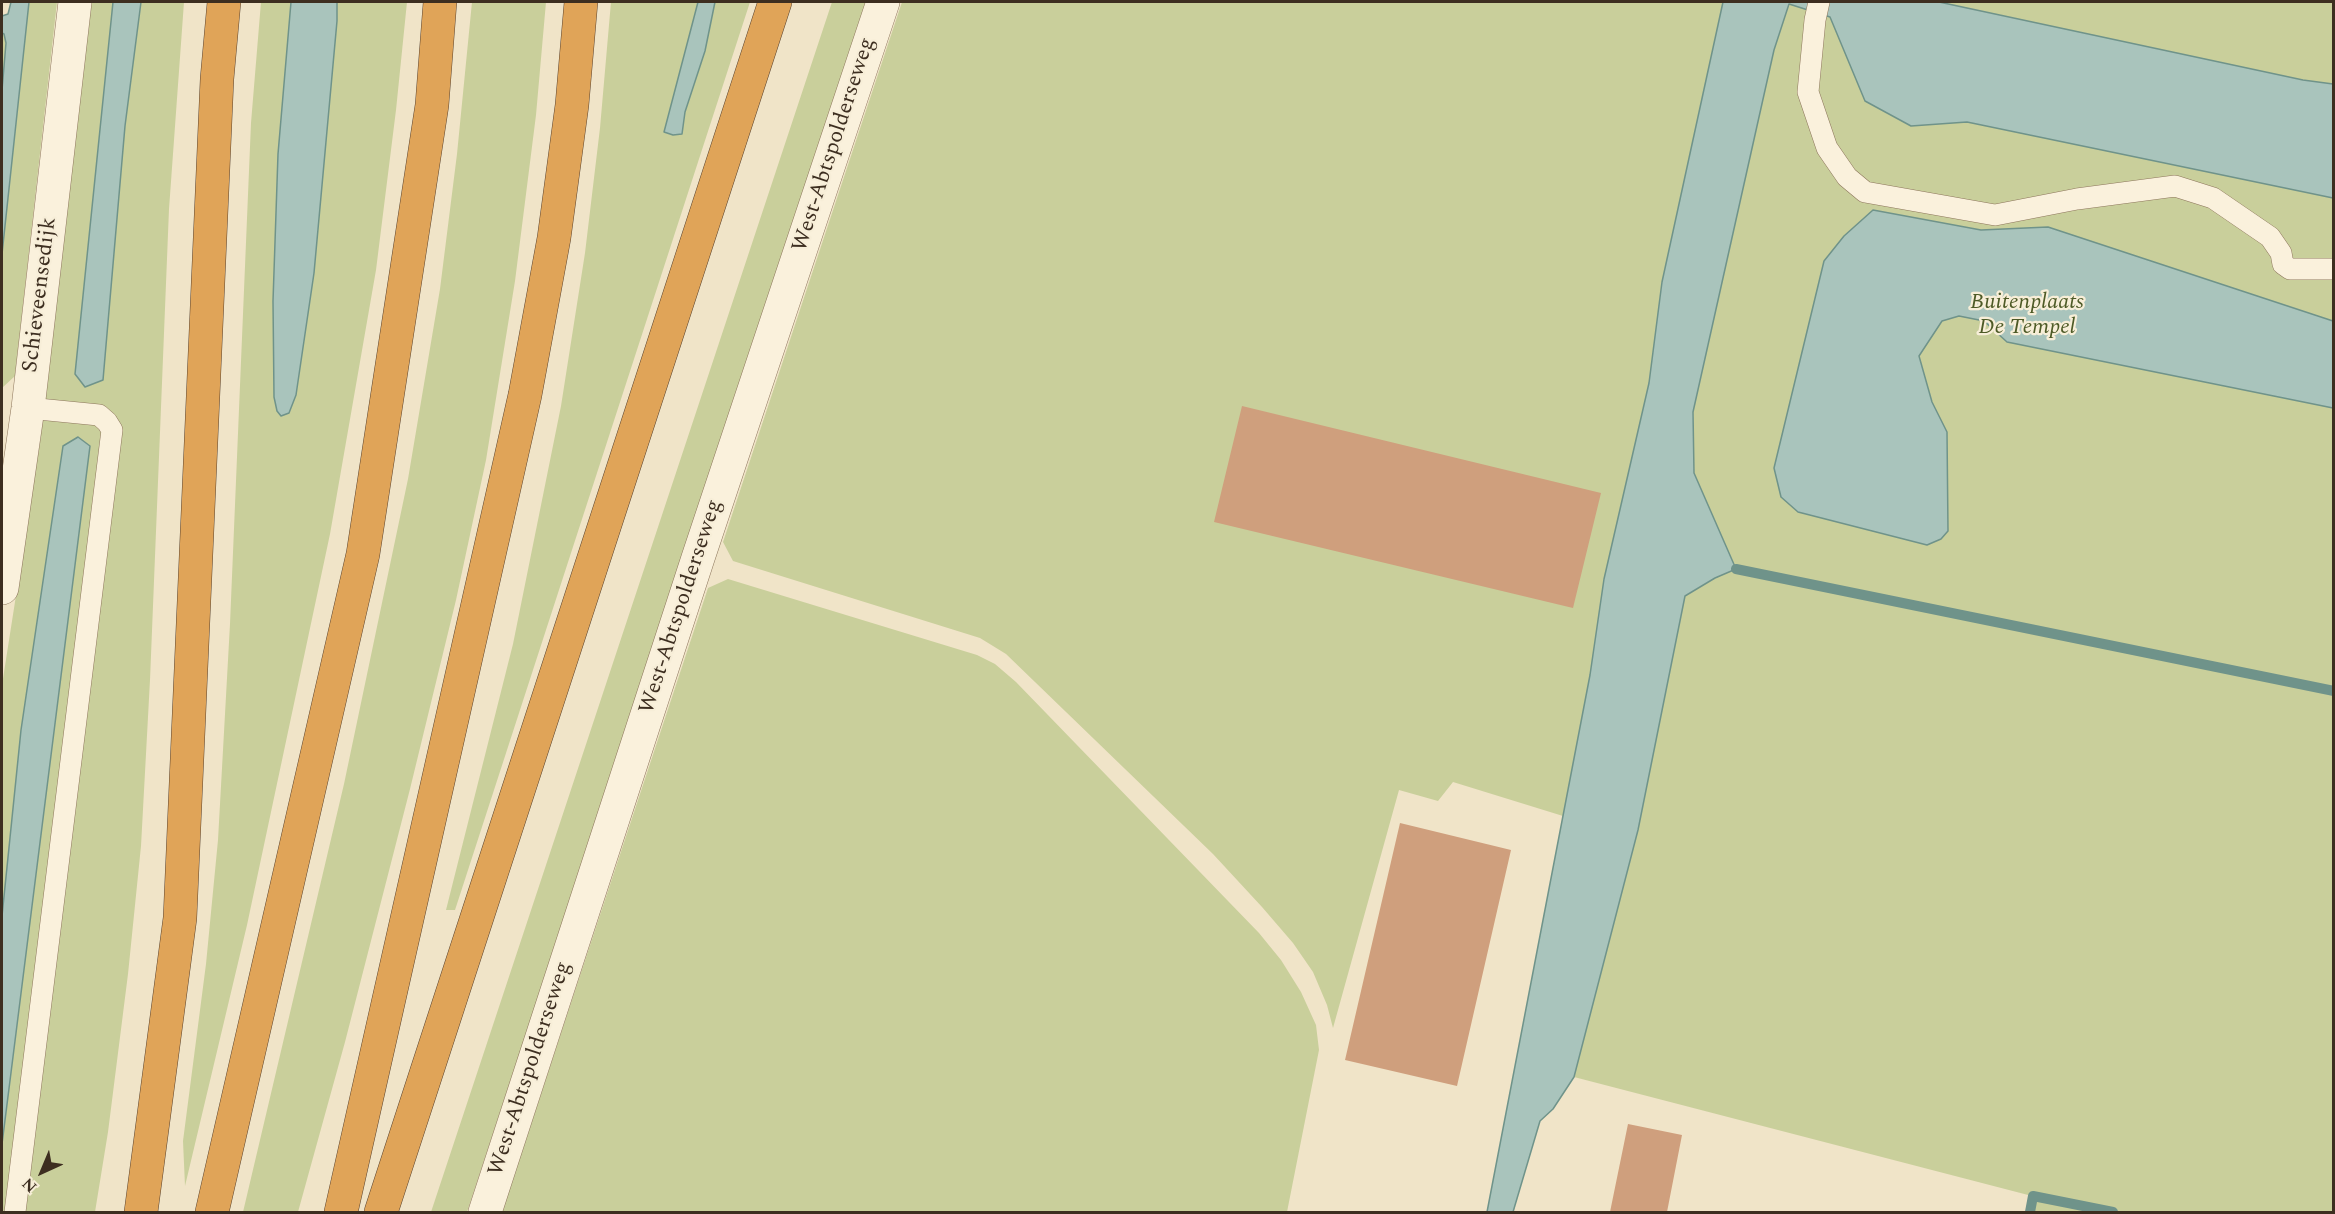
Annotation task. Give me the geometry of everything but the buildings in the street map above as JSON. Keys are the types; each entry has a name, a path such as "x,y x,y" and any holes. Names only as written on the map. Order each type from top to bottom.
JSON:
{"highway":[{"path":"141,1212 180,918 216,79 224,2"},
{"path":"212,1212 363,554 432,105 440,2"},
{"path":"341,1212 525,395 554,238 572,105 581,2"},
{"path":"381,1212 775,2"}],"street":[{"name":"Schieveensedijk","path":"2,588 28,408 75,2"},
{"name":"West-Abtspolderseweg","path":"484,1212 883,2"}],"lane":[{"path":"1817,11 1808,92 1827,148 1847,177 1865,192 1995,215 2077,199 2175,186 2213,198 2270,237 2281,253 2283,264 2290,269 2334,269"},
{"path":"15,1212 112,430 99,415 28,408"}],"green space":[{"path":"29,2 57,2 15,376 2,388 2,254"},
{"path":"91,2 113,2 75,374 86,386 141,2 184,2 169,209 141,846 128,974 108,1132 95,1212 2,1212 2,1144 90,446 78,437 21,730 2,916 2,685 40,442"},
{"path":"261,2 407,2 376,270 330,534 247,925 185,1186 183,1141 206,964 218,840 230,624 251,123"},
{"path":"472,2 546,2 536,115 515,281 486,460 456,600 410,789 345,1042 298,1212 243,1212 344,784 408,479 440,289 457,154"},
{"path":"611,2 750,2 455,910 446,910 513,644 561,406 585,253 600,128"},
{"path":"832,2 867,2 467,1212 431,1212"},
{"path":"902,2 1723,2 1662,282 1649,383 1604,579 1590,675 1563,816 1453,782 1438,801 1399,790 1333,1028 1327,1005 1313,972 1293,943 1262,907 1213,854 1006,654 980,638 733,561 723,542"},
{"name":"Buitenplaats De Tempel","path":"1789,2 2333,2 2333,1212 2030,1212 2032,1196 1574,1077 1638,830 1685,596 1735,569 1694,473 1693,412 1774,50"},
{"path":"2,33 6,43 2,90"},
{"path":"728,579 977,655 995,664 1016,682 1259,933 1281,960 1301,992 1316,1025 1319,1050 1287,1212 502,1212 708,588"}],"water":[{"path":"11,2 29,2 2,254 2,90 6,43 2,33 2,16 8,14"},
{"path":"113,2 141,2 125,126 103,380 85,387 75,374"},
{"path":"291,2 337,2 337,21 314,273 296,395 289,413 281,416 277,411 274,397 273,301 278,154"},
{"path":"698,2 715,2 705,51 685,112 682,134 673,135 664,132"},
{"path":"1723,2 1939,2 2303,80 2333,84 2333,198 1967,122 1911,126 1865,101 1830,17 1789,4 1774,50 1693,412 1694,473 1736,569 1715,578 1685,596 1638,830 1574,1077 1553,1109 1540,1121 1513,1212 1487,1212 1590,675 1604,579 1649,383 1662,282"},
{"path":"1873,210 1981,230 2048,227 2333,321 2333,408 2007,342 1984,321 1959,316 1942,321 1919,356 1932,402 1947,432 1948,531 1941,539 1927,545 1798,512 1781,497 1774,468 1824,261 1844,236"},
{"path":"78,437 90,446 2,1144 2,916 21,730 63,446"}],"waterway":[{"path":"1736,569 2334,691"},
{"path":"2030,1212 2033,1196 2113,1212"}]}
